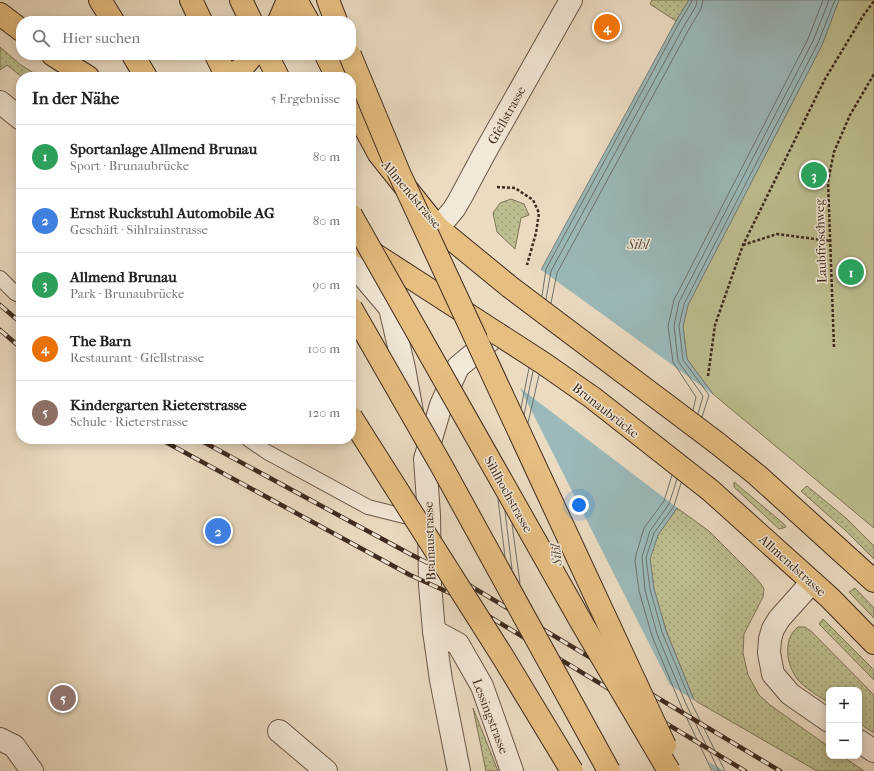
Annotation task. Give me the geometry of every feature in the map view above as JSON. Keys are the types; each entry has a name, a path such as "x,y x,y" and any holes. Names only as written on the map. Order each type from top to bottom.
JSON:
{"main road":[{"path":"100,0 109,16"},
{"path":"191,0 199,16"},
{"path":"241,0 249,16"},
{"path":"281,16 288,0"},
{"path":"296,0 305,16"},
{"path":"328,0 334,16"},
{"path":"0,14 16,26"},
{"path":"61,60 80,72"},
{"path":"136,60 143,72"},
{"path":"219,60 225,72"},
{"path":"236,72 242,68 249,60"},
{"path":"270,60 276,72"},
{"path":"329,60 335,72"},
{"path":"352,60 400,175 675,771"},
{"name":"Allmendstrasse","path":"356,111 379,154 438,228 510,287 717,443 757,475 874,581"},
{"name":"Sihlhochstrasse","path":"356,224 583,625 669,771"},
{"path":"356,242 498,334"},
{"path":"356,317 441,465 609,771"},
{"name":"Brunaubrücke","path":"498,334 543,363 592,398 710,490"},
{"path":"356,425 503,657 572,771"},
{"name":"Allmendstrasse","path":"710,490 830,598 874,643"}],"street":[{"name":"Gfellstrasse","path":"438,228 461,197 571,0"},
{"path":"356,268 390,308 404,368 411,409 425,459"},
{"path":"356,334 404,368"},
{"name":"Brunaustrasse","path":"459,771 441,680 434,631 430,585 429,529 425,459 441,405 458,367 498,334"},
{"path":"812,582 779,619 773,629 769,652 773,674 790,694 826,719"},
{"name":"Lessingstrasse","path":"434,631 458,644 482,686 512,771"},
{"path":"279,731 326,771"},
{"path":"0,739 14,746 32,771"},
{"path":"862,743 874,751"}],"lane":[{"path":"0,278 16,292"},
{"path":"255,444 267,452 368,507 408,517 429,529"}],"path":[{"path":"708,376 715,325 743,245 825,79 863,16 874,1"},
{"name":"Laubfroschweg","path":"834,346 828,181 834,152 850,115 874,74"},
{"path":"743,245 777,234 830,241"}],"green space":[{"path":"652,0 689,0 676,21 650,4"},
{"path":"839,0 874,0 874,528 713,394 687,359 683,326 688,305 822,45"},
{"path":"0,47 21,65 32,72 16,72 7,65 0,70"},
{"path":"511,199 524,204 529,215 521,218 515,249 497,232 493,213 500,203"},
{"path":"734,482 786,527 779,529 734,487"},
{"path":"807,486 846,518 874,546 874,559 846,531 801,491"},
{"path":"677,508 709,531 761,584 764,589 763,597 744,634 743,653 748,675 759,695 770,705 826,745 826,759 846,759 864,771 817,771 694,700 666,630 654,589 650,559 658,535"},
{"path":"855,588 874,608 874,618 849,592"},
{"path":"823,619 874,670 874,680 819,624"},
{"path":"798,627 805,627 812,632 874,695 874,733 862,725 862,687 826,687 826,701 807,689 796,677 789,663 788,655 789,639"},
{"path":"473,708 498,771 486,771"}],"water":[{"name":"Sihl","path":"689,0 839,0 822,45 688,305 683,326 687,359 713,394 677,508 658,535 650,559 654,589 666,631 694,700 729,771 558,771 519,398 542,268 676,21"}],"pier":[{"path":"540,269 715,396 679,509 520,388 670,685 697,702 731,771 724,771 709,762 713,771 556,771 516,690 492,496 517,398"}],"railway":[{"path":"0,305 16,319"},
{"path":"0,330 16,344"},
{"path":"169,444 410,575 452,594 745,771"},
{"path":"207,444 410,554 452,575 780,771"}],"place":[{"name":"The Barn","path":"607,27"},
{"name":"Allmend Brunau","path":"814,175"},
{"name":"Sportanlage Allmend Brunau","path":"851,272"},
{"name":"Ernst Ruckstuhl Automobile AG","path":"218,531"},
{"name":"Kindergarten Rieterstrasse","path":"63,698"}]}
